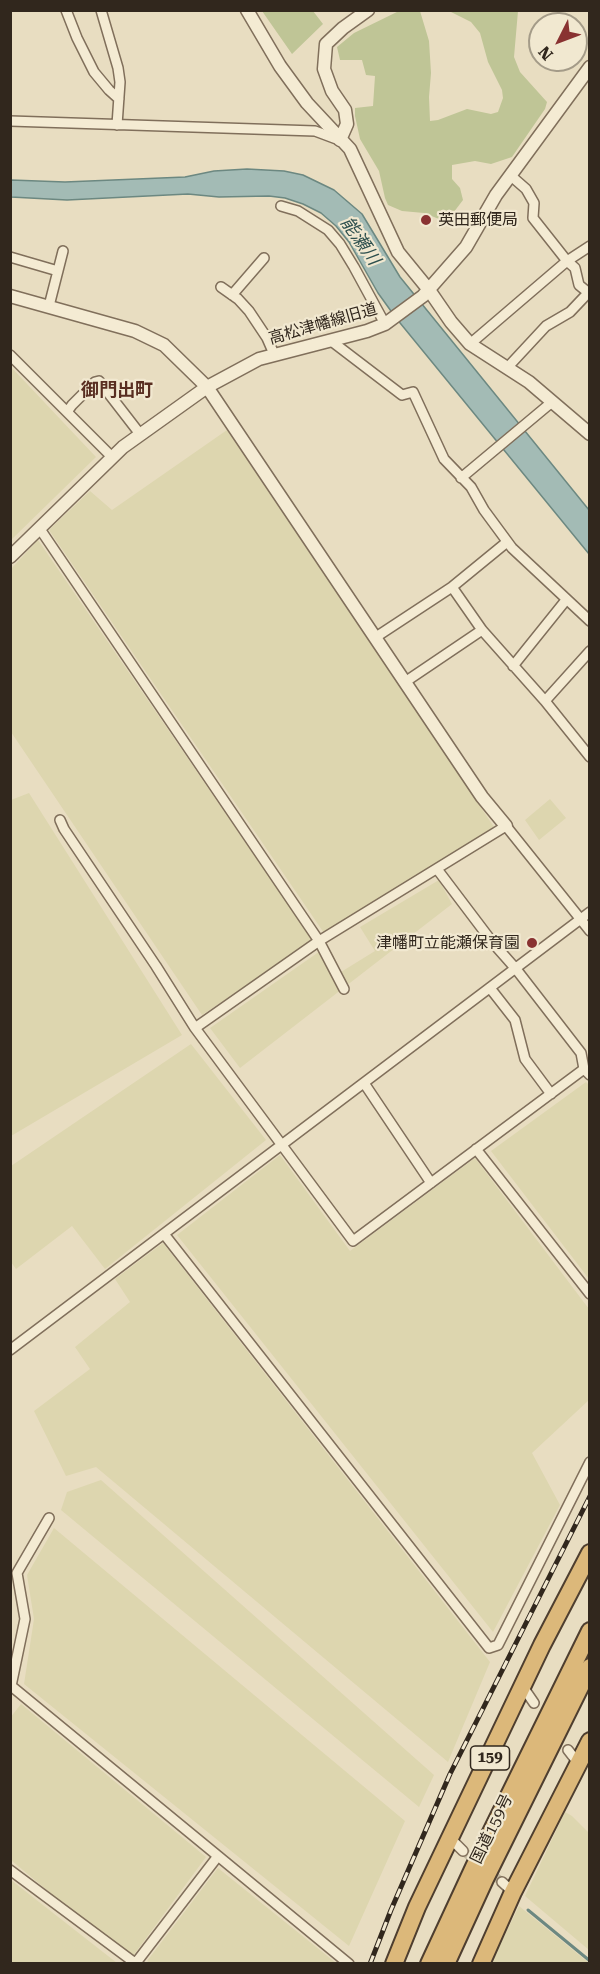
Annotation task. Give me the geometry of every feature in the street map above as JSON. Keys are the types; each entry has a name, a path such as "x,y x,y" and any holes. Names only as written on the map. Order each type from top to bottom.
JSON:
{"highway":[{"name":"159","path":"394,1964 417,1906 522,1687 590,1554"},
{"name":"国道159号","path":"429,1964 590,1631"},
{"name":"国道159号","path":"446,1964 485,1879 590,1667"},
{"path":"481,1964 508,1887 590,1741"}],"street":[{"path":"66,10 94,72 119,99"},
{"path":"101,10 118,68 117,125"},
{"path":"247,10 280,66 307,103 350,149 398,252 426,293 470,344 529,381 590,434"},
{"path":"340,140 347,124 345,110 332,91 324,69 326,44 368,10"},
{"name":"高松津幡線旧道","path":"10,557 123,447 207,387 259,359 367,331 388,322 426,293 466,247 510,175 590,67"},
{"path":"10,122 315,131 340,140"},
{"path":"507,368 546,326 570,312 589,294 579,285 575,268 533,218 534,203 526,189 510,175"},
{"path":"281,206 314,220 334,237 388,322"},
{"path":"470,344 567,261 590,246"},
{"path":"49,306 63,251"},
{"path":"10,257 58,271"},
{"path":"232,295 264,258"},
{"path":"220,287 232,295 253,317 267,338 274,354"},
{"path":"10,296 135,331 164,345 207,387 482,796 590,931"},
{"path":"330,340 402,395 413,392 444,459 471,487 507,542 590,621"},
{"path":"10,355 112,458"},
{"path":"67,412 87,389 99,381 140,434"},
{"path":"460,478 552,402"},
{"path":"40,529 319,941 344,989"},
{"path":"376,638 452,587 507,542"},
{"path":"452,587 482,630 590,758"},
{"path":"513,666 566,600"},
{"path":"405,682 482,630"},
{"path":"544,701 590,651"},
{"path":"60,820 195,1028 353,1241 551,1094 587,1072 581,1053 437,869"},
{"path":"195,1028 319,941 506,826"},
{"path":"10,1350 590,912"},
{"path":"490,988 515,1020 525,1059 551,1094"},
{"path":"364,1083 431,1183"},
{"path":"476,1149 590,1294"},
{"path":"164,1234 489,1648 498,1645 590,1462"},
{"path":"49,1518 14,1576 25,1619 11,1685 349,1964"},
{"path":"522,1687 534,1703"},
{"path":"568,1750 579,1764"},
{"path":"451,1839 463,1851"},
{"path":"10,1870 135,1963 218,1856"}],"shaded area":[{"path":"11,367 96,457 11,540"},
{"path":"227,430 494,827 324,933 49,530 90,491 112,510"},
{"path":"38,540 313,941 202,1015 11,732 10,570"},
{"path":"29,793 182,1035 11,1136 11,800"},
{"path":"550,799 566,818 539,840 525,820"},
{"path":"439,880 452,904 240,1068 210,1028 323,949 341,972 375,951 360,927"},
{"path":"191,1044 266,1140 105,1269 72,1226 16,1269 11,1262 11,1166"},
{"path":"586,1082 590,1086 589,1279 491,1151"},
{"path":"280,1155 350,1251 475,1158 589,1309 589,1400 532,1453 560,1505 493,1632 177,1235"},
{"path":"163,1243 490,1662 448,1762 96,1467 66,1476 34,1411 90,1369 75,1347 130,1302 115,1279"},
{"path":"101,1480 434,1775 419,1807 61,1510 67,1492"},
{"path":"54,1528 405,1821 349,1946 24,1684 34,1619 27,1575"},
{"path":"21,1704 206,1857 130,1960 11,1860 10,1718"},
{"path":"565,1812 589,1833 589,1950 525,1896"},
{"path":"218,1868 336,1963 150,1963 147,1961"},
{"path":"11,1880 117,1963 11,1963"},
{"path":"519,1906 589,1963 491,1963"}],"green space":[{"path":"401,10 420,11 429,41 430,121 467,109 491,114 498,112 503,98 502,90 488,62 480,33 471,22 449,11 518,11 514,57 520,72 547,102 545,109 512,157 491,164 475,161 452,165 452,179 460,188 463,200 444,225 439,219 424,213 402,211 388,205 379,171 360,139 355,116 355,108 373,106 375,76 366,75 362,60 340,60 337,47 354,33"},
{"path":"262,11 313,11 323,24 292,54"}],"water":[{"name":"能瀬川","path":"247,169 284,171 303,175 334,190 362,214 400,277 589,510 589,554 396,318 378,293 349,242 321,213 285,198 269,196 219,197 188,194 67,200 11,197 11,180 65,182 185,177 214,171"}],"waterway":[{"path":"528,1910 590,1961"}],"tunnel":[{"path":"463,1851 502,1882"}],"railway":[{"path":"370,1964 450,1774 590,1496"}],"place":[{"name":"英田郵便局","path":"426,220"},
{"name":"津幡町立能瀬保育園","path":"532,943"}],"district":[{"name":"御門出町","path":"117,391"}]}
